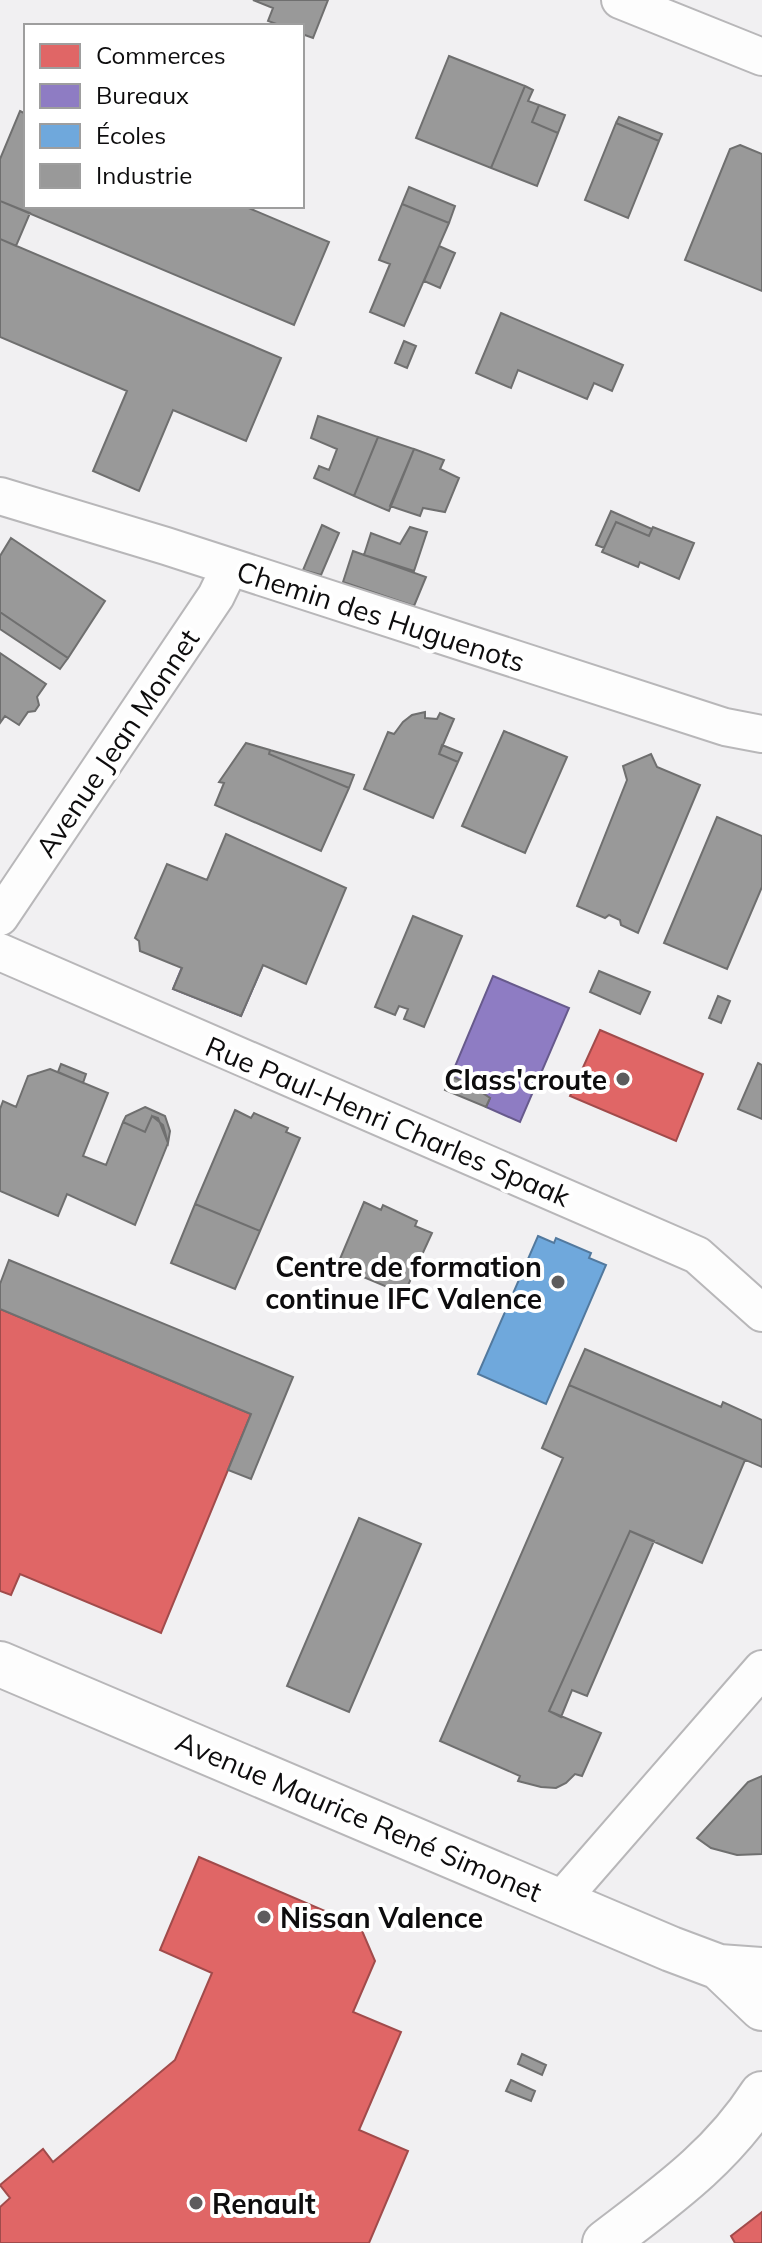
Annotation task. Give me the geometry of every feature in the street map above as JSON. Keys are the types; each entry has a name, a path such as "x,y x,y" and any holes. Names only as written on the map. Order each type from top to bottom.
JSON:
{"street":[{"path":"620,0 762,57"},
{"name":"Chemin des Huguenots","path":"0,496 711,722 762,734"},
{"name":"Avenue Jean Monnet","path":"0,917 216,596 230,567"},
{"name":"Rue Paul-Henri Charles Spaak","path":"0,952 697,1255 762,1313"},
{"name":"Avenue Maurice René Simonet","path":"0,1664 719,1967 762,1970"},
{"path":"560,1901 762,1669"},
{"name":"Avenue Maurice René Simonet","path":"719,1967 762,2008"},
{"path":"707,2163 746,2119 762,2094"},
{"path":"605,2243 707,2163 762,2134"}],"building: Commerces":[{"path":"600,1030 703,1074 676,1141 570,1096"},
{"path":"0,1309 251,1414 161,1633 20,1574 11,1595 0,1591"},
{"path":"199,1857 360,1926 375,1961 353,2012 401,2032 359,2130 408,2151 369,2243 0,2243 0,2207 10,2198 0,2185 43,2149 53,2162 175,2060 212,1973 160,1950"},
{"path":"762,2212 762,2243 735,2243 731,2236"}],"building: Bureaux":[{"path":"194,938 263,965 241,1016 173,989"},
{"path":"493,976 569,1008 520,1122 486,1107 490,1098 451,1076"}],"building: Écoles":[{"path":"538,1236 554,1243 556,1238 591,1253 589,1258 606,1265 546,1404 478,1374"}],"building: Industrie":[{"path":"253,0 328,0 313,38 304,35 304,24 268,21 273,8"},
{"path":"449,56 525,86 491,168 416,138"},
{"path":"525,86 533,90 528,101 539,105 532,122 558,133 537,186 491,168"},
{"path":"539,105 565,115 558,133 532,122"},
{"path":"20,111 24,113 24,208 249,208 329,242 294,325 0,201 0,159"},
{"path":"619,117 662,134 659,141 616,123"},
{"path":"616,123 659,141 628,218 585,200"},
{"path":"740,145 762,154 762,291 685,260 730,149"},
{"path":"409,187 455,206 449,223 402,204"},
{"path":"0,201 30,213 16,246 0,239"},
{"path":"402,204 449,223 404,326 370,312 390,264 379,260"},
{"path":"0,239 281,358 246,441 173,410 139,491 93,471 127,391 0,337"},
{"path":"439,246 455,253 440,288 424,281"},
{"path":"501,313 623,365 612,391 594,383 587,399 518,370 511,388 476,373"},
{"path":"404,341 416,346 407,368 395,363"},
{"path":"318,416 378,437 354,496 314,478 319,466 329,470 337,449 311,438"},
{"path":"378,437 414,449 389,511 354,496"},
{"path":"414,449 444,460 440,469 459,478 445,512 423,508 420,516 390,506"},
{"path":"611,511 652,529 649,536 616,522 604,548 596,545"},
{"path":"616,522 649,536 653,527 694,543 679,579 640,562 638,567 602,552"},
{"path":"322,525 339,533 321,575 303,570"},
{"path":"410,527 427,532 414,571 364,555 371,533 400,544"},
{"path":"11,538 105,601 68,658 0,612 0,556"},
{"path":"353,551 426,577 414,606 343,582"},
{"path":"0,612 68,658 60,669 0,629"},
{"path":"0,653 46,684 37,697 39,705 35,711 28,712 19,725 5,716 0,723"},
{"path":"425,712 425,718 437,719 440,713 454,719 439,754 458,762 433,818 364,789 388,732 394,734 412,715"},
{"path":"504,731 567,757 525,853 462,826"},
{"path":"246,743 270,750 269,754 349,788 321,851 215,805 224,783 219,782"},
{"path":"442,745 462,753 458,762 439,754"},
{"path":"270,750 354,775 349,788 269,754"},
{"path":"651,754 657,767 700,785 638,933 609,915 605,918 577,906 627,780 623,766"},
{"path":"717,817 762,836 762,887 727,969 664,943"},
{"path":"226,834 346,888 306,984 263,965 241,1016 173,989 182,968 140,951 139,941 135,938 167,864 207,880"},
{"path":"413,916 462,936 424,1027 404,1019 408,1009 399,1006 395,1015 375,1007"},
{"path":"599,971 650,992 640,1014 590,992"},
{"path":"718,996 730,1001 721,1023 709,1018"},
{"path":"758,1063 762,1065 762,1119 738,1109"},
{"path":"61,1064 86,1074 83,1083 58,1072"},
{"path":"50,1069 108,1093 83,1156 106,1165 123,1122 145,1132 152,1116 163,1125 168,1143 135,1225 67,1194 58,1216 0,1191 0,1109 3,1101 16,1107 28,1076"},
{"path":"451,1076 490,1098 486,1107 445,1090"},
{"path":"145,1107 165,1116 170,1131 168,1143 158,1118 152,1116 145,1132 123,1122 126,1116"},
{"path":"235,1110 251,1118 254,1113 288,1128 286,1132 300,1138 260,1231 195,1204"},
{"path":"364,1202 381,1210 383,1205 417,1221 415,1226 432,1233 404,1294 337,1266"},
{"path":"195,1204 260,1231 235,1289 171,1263"},
{"path":"9,1260 293,1377 251,1479 228,1470 251,1414 0,1309 0,1284"},
{"path":"585,1349 721,1407 723,1402 762,1420 762,1467 569,1385"},
{"path":"569,1385 745,1460 702,1563 630,1531 549,1711 601,1733 582,1776 575,1774 556,1788 518,1781 520,1776 440,1741 563,1458 542,1448"},
{"path":"359,1518 421,1544 349,1712 287,1686"},
{"path":"630,1531 654,1541 587,1696 572,1690 561,1717 549,1711"},
{"path":"762,1776 762,1854 737,1855 711,1848 697,1838 748,1782"},
{"path":"522,2054 546,2065 542,2075 518,2064"},
{"path":"511,2080 535,2091 531,2101 506,2091"}],"place":[{"name":"Class'croute","path":"623,1079"},
{"name":"Centre de formation continue IFC Valence","path":"558,1282"},
{"name":"Nissan Valence","path":"264,1917"},
{"name":"Renault","path":"196,2203"}]}
